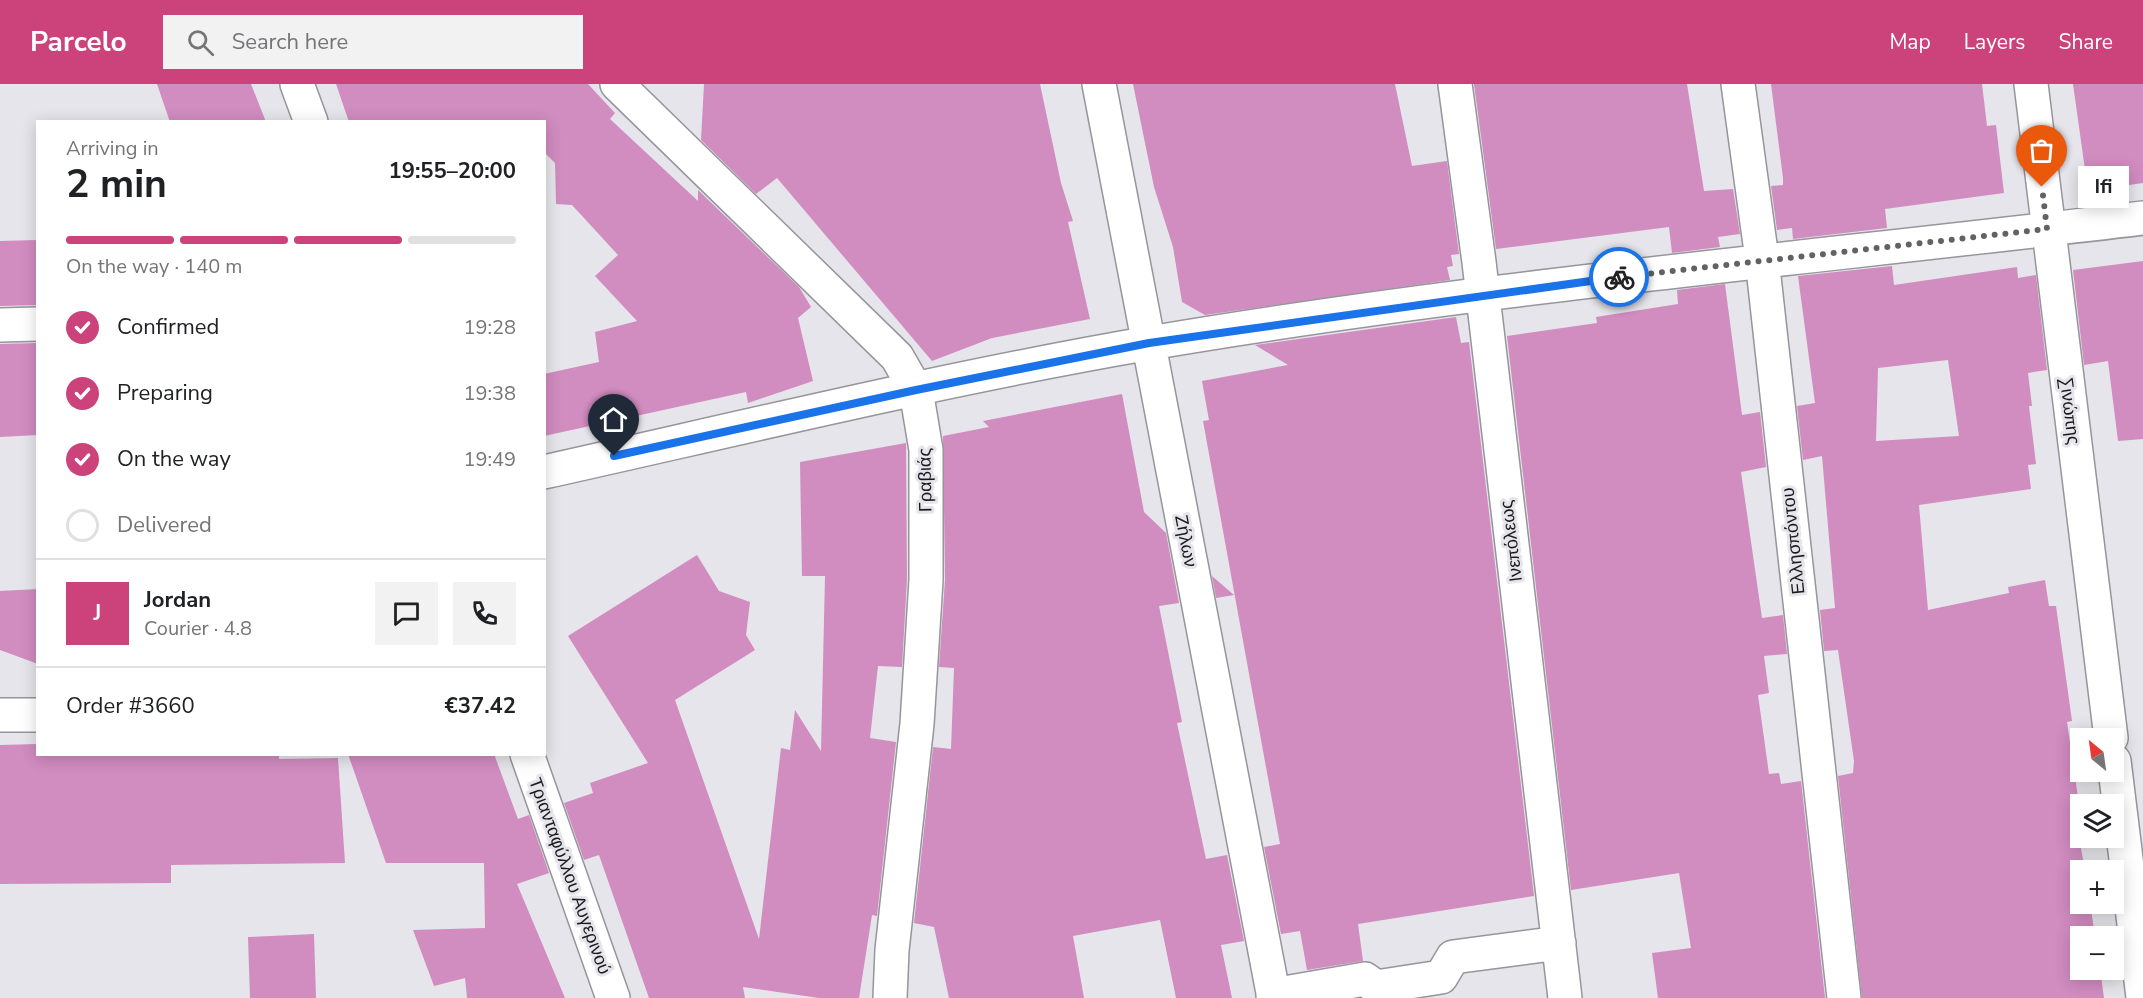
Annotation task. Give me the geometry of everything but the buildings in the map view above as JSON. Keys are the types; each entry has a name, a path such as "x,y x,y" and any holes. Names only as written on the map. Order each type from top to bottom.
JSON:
{"street":[{"path":"297,84 310,120"},
{"name":"Γραβιάς","path":"617,84 897,357 916,390 926,450 926,580 918,724 892,950 890,998"},
{"name":"Ζήλων","path":"1100,84 1274,997"},
{"name":"Ινεπόλεως","path":"1455,84 1565,998"},
{"name":"Ελλησπόντου","path":"1738,84 1762,260 1844,998"},
{"name":"Σινώπης","path":"2031,84 2109,728"},
{"path":"546,472 916,390 1149,343 1482,294 2143,218"},
{"path":"0,325 36,324"},
{"path":"0,715 36,715"},
{"name":"Τριανταφύλλου Αυγερινού","path":"528,756 613,998"},
{"path":"2117,782 2143,997"},
{"path":"1274,997 1365,979 1376,987 1441,977 1453,957 1559,943"}],"way so far":[{"path":"1619,277 2047,229 2042,187"}],"place":[{"name":"Ifi","path":"2042,187"}],"route":[{"path":"614,456 916,390 1149,343 1482,294 1619,277"}]}
